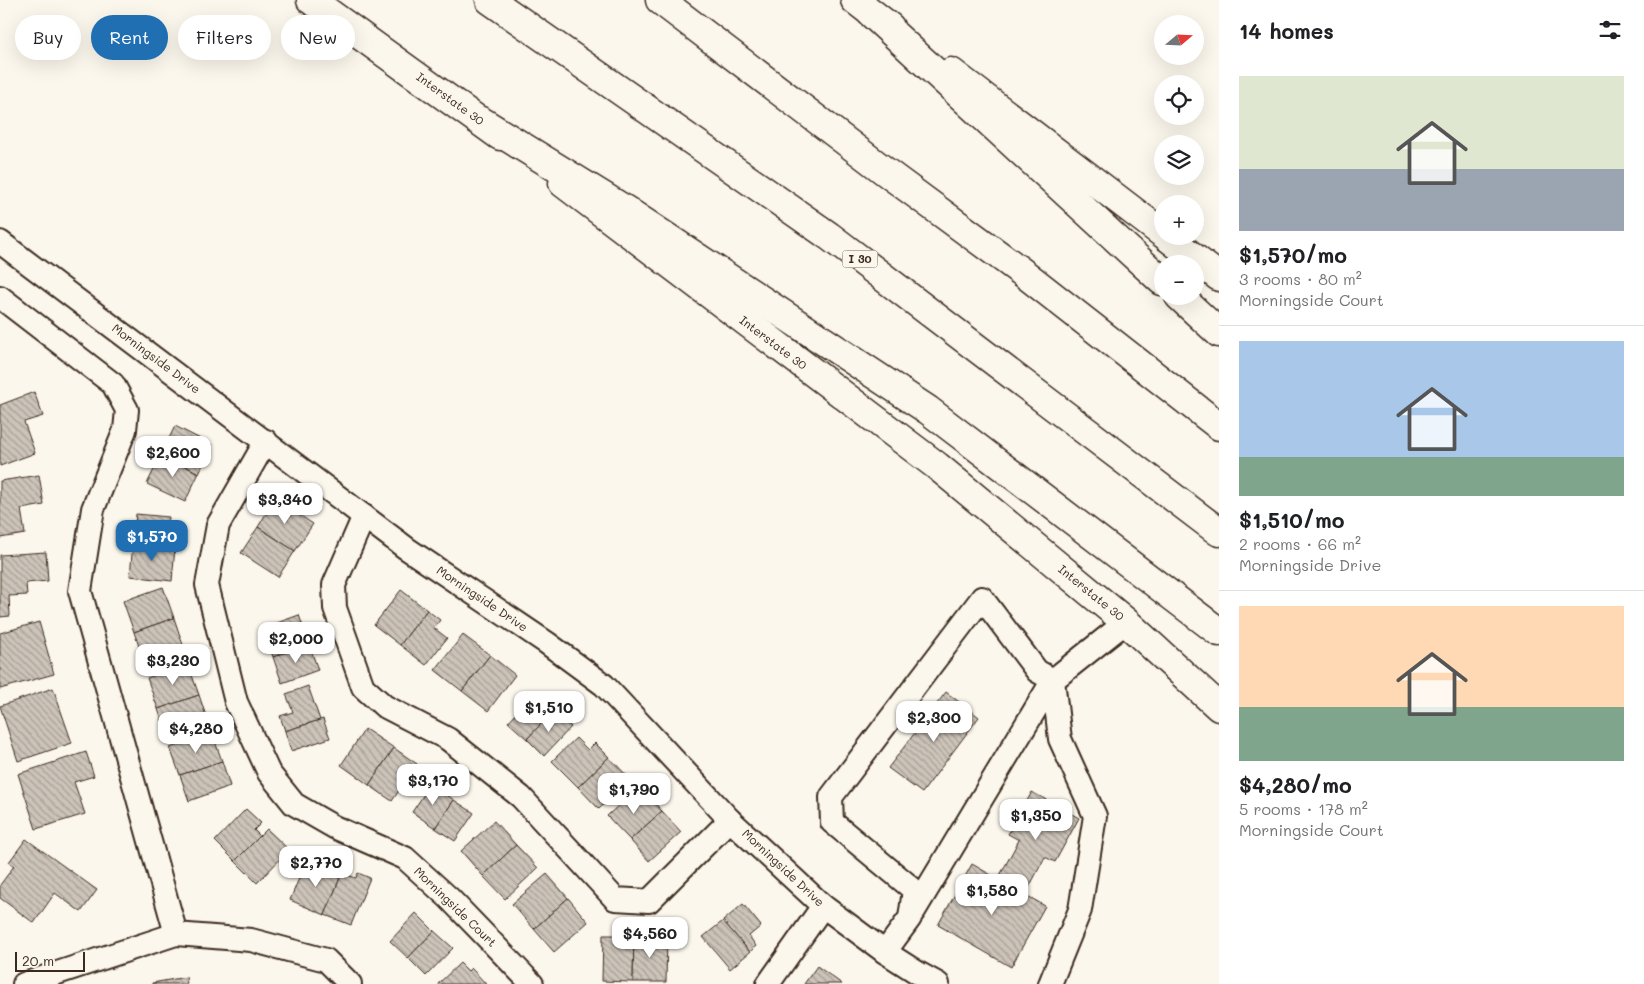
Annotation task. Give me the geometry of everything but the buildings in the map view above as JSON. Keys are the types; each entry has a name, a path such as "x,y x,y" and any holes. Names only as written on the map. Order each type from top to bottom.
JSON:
{"main road":[{"name":"Interstate 30","path":"311,0 481,121 937,466 1126,622 1219,707"},
{"name":"I 30","path":"490,0 829,236 1219,532"},
{"path":"660,0 886,172 1026,275 1219,426"},
{"path":"863,6 1154,227"},
{"path":"863,6 1154,274"},
{"path":"481,121 627,211 928,410 1219,632"},
{"path":"1178,245 1219,277"},
{"path":"1189,305 1219,333"}],"street":[{"name":"Morningside Drive","path":"0,242 406,548 548,643 604,685 730,820 823,906 884,952 915,979 938,984"},
{"path":"0,297 113,384 128,410 125,430 93,509 80,591 176,934"},
{"name":"Morningside Court","path":"266,441 218,525 207,585 236,702 269,773 294,804 334,827 405,858 449,898 532,984"},
{"path":"364,516 334,585 335,608 362,687 384,706 448,739 521,797 615,899 649,901 730,820"},
{"path":"910,918 914,890 878,858 832,822 830,796 982,598 1038,671 1053,680"},
{"path":"884,952 910,918 1053,680 1126,622"},
{"path":"1050,984 1080,910 1095,816 1060,739 1053,680"},
{"path":"768,984 823,906"},
{"path":"24,984 176,934 251,940 326,960 350,984"}]}
